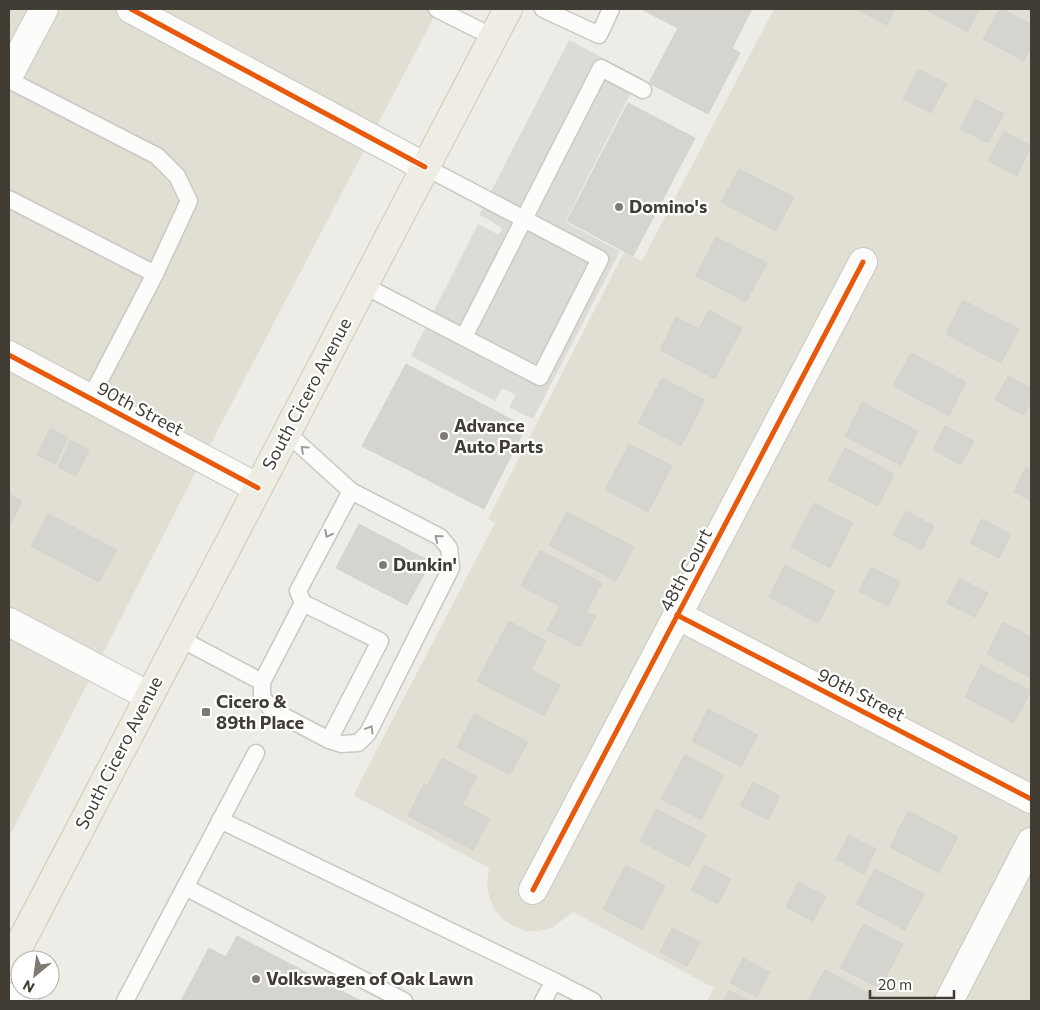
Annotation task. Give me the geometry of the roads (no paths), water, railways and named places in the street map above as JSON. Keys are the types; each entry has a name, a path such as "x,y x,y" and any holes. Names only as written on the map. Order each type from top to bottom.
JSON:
{"main road":[{"name":"South Cicero Avenue","path":"9,965 508,9"}],"street":[{"path":"13,59 44,9"},
{"path":"131,9 425,167"},
{"name":"48th Court","path":"534,890 862,262"},
{"name":"90th Street","path":"9,355 258,488"},
{"name":"90th Street","path":"677,615 1031,799"},
{"path":"9,622 149,696"},
{"path":"949,1001 1031,842"}],"lane":[{"path":"437,9 493,37"},
{"path":"543,9 599,35 612,9"},
{"path":"464,337 601,68 643,90"},
{"path":"9,80 157,156 177,176 189,201 155,274 90,399"},
{"path":"364,286 540,377 600,259 425,167"},
{"path":"9,199 155,274"},
{"path":"286,433 351,491 440,537 449,548 451,568 368,733 358,743 341,744 328,740 272,710 262,697 262,682 304,603"},
{"path":"328,740 380,641 304,603 298,591 351,491"},
{"path":"179,638 262,682"},
{"path":"125,1001 256,753"},
{"path":"220,820 554,980 593,1001"},
{"path":"185,887 404,1001"},
{"path":"544,1001 554,980"},
{"path":"9,991 31,1001"}],"place":[{"name":"Domino's","path":"619,207"},
{"name":"Advance Auto Parts","path":"444,436"},
{"name":"Dunkin'","path":"383,565"},
{"name":"Cicero & 89th Place","path":"206,712"},
{"name":"Volkswagen of Oak Lawn","path":"256,979"}]}
